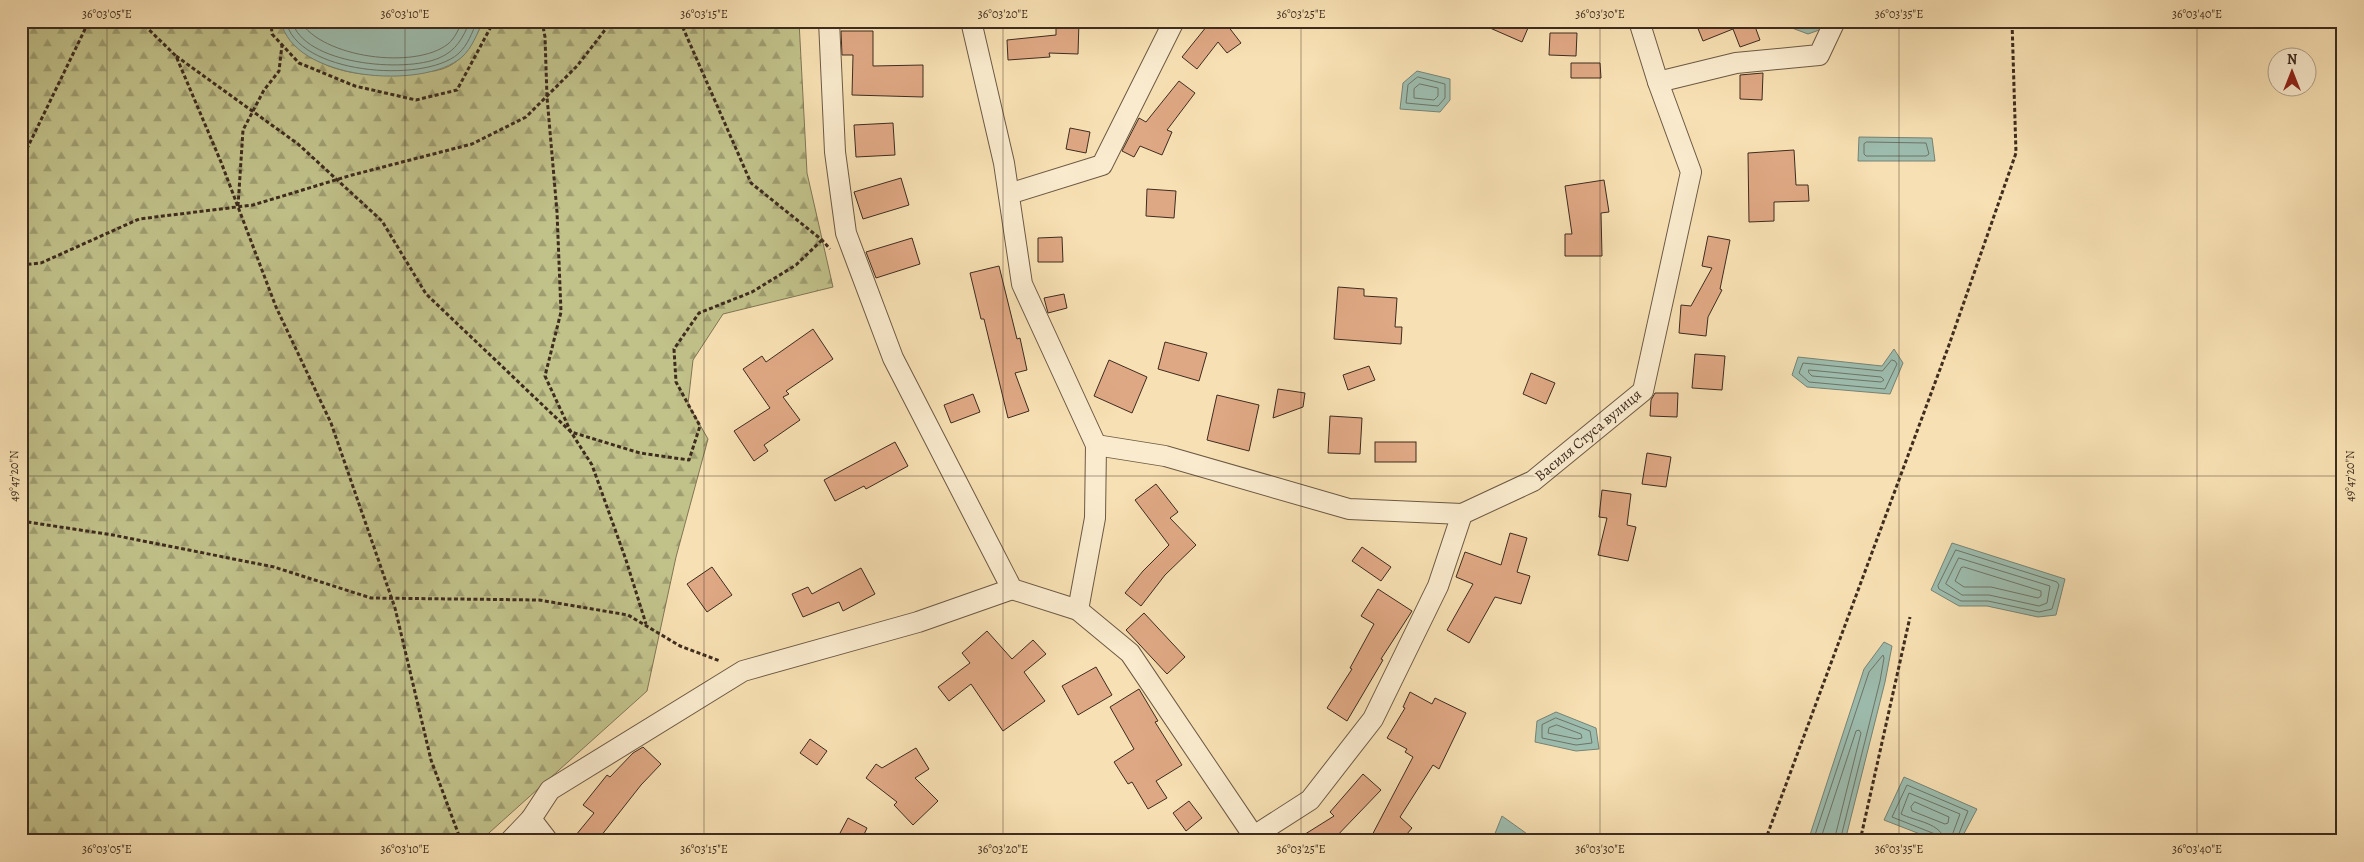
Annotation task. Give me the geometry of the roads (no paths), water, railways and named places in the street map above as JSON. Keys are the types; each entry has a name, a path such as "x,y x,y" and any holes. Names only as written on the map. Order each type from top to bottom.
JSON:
{"street":[{"path":"829,21 835,152 846,233 893,358 1012,589"},
{"path":"971,21 1004,163 1022,284 1096,445 1095,518 1078,610"},
{"path":"1008,194 1102,165 1174,21"},
{"name":"Василя Стуса вулиця","path":"1462,514 1533,481 1643,390 1691,172 1658,82 1639,21"},
{"path":"1658,82 1736,63 1819,55 1835,21"},
{"path":"510,841 531,819 550,790 743,671 918,622 1012,589 1078,610 1130,653 1256,838 1310,800 1373,719 1438,586 1462,514 1349,509 1166,456 1096,445"},
{"path":"531,819 548,841"}],"water":[{"path":"281,21 483,21 471,45 462,57 443,68 419,74 390,76 361,74 333,67 308,56 290,41"},
{"path":"1792,21 1822,21 1822,29 1808,34 1792,28"},
{"path":"1417,71 1450,79 1450,100 1440,112 1400,109 1403,83"},
{"path":"1859,137 1932,138 1935,161 1858,161"},
{"path":"1894,349 1903,363 1890,394 1807,387 1792,375 1798,357 1882,366"},
{"path":"1952,543 2065,579 2056,615 2038,617 1987,606 1959,606 1931,590"},
{"path":"1884,642 1892,646 1885,682 1845,841 1808,841 1864,669"},
{"path":"1556,712 1596,728 1599,749 1576,751 1535,742 1537,721"},
{"path":"1904,777 1977,809 1960,841 1938,841 1884,820"},
{"path":"1502,816 1537,841 1492,841"}]}
